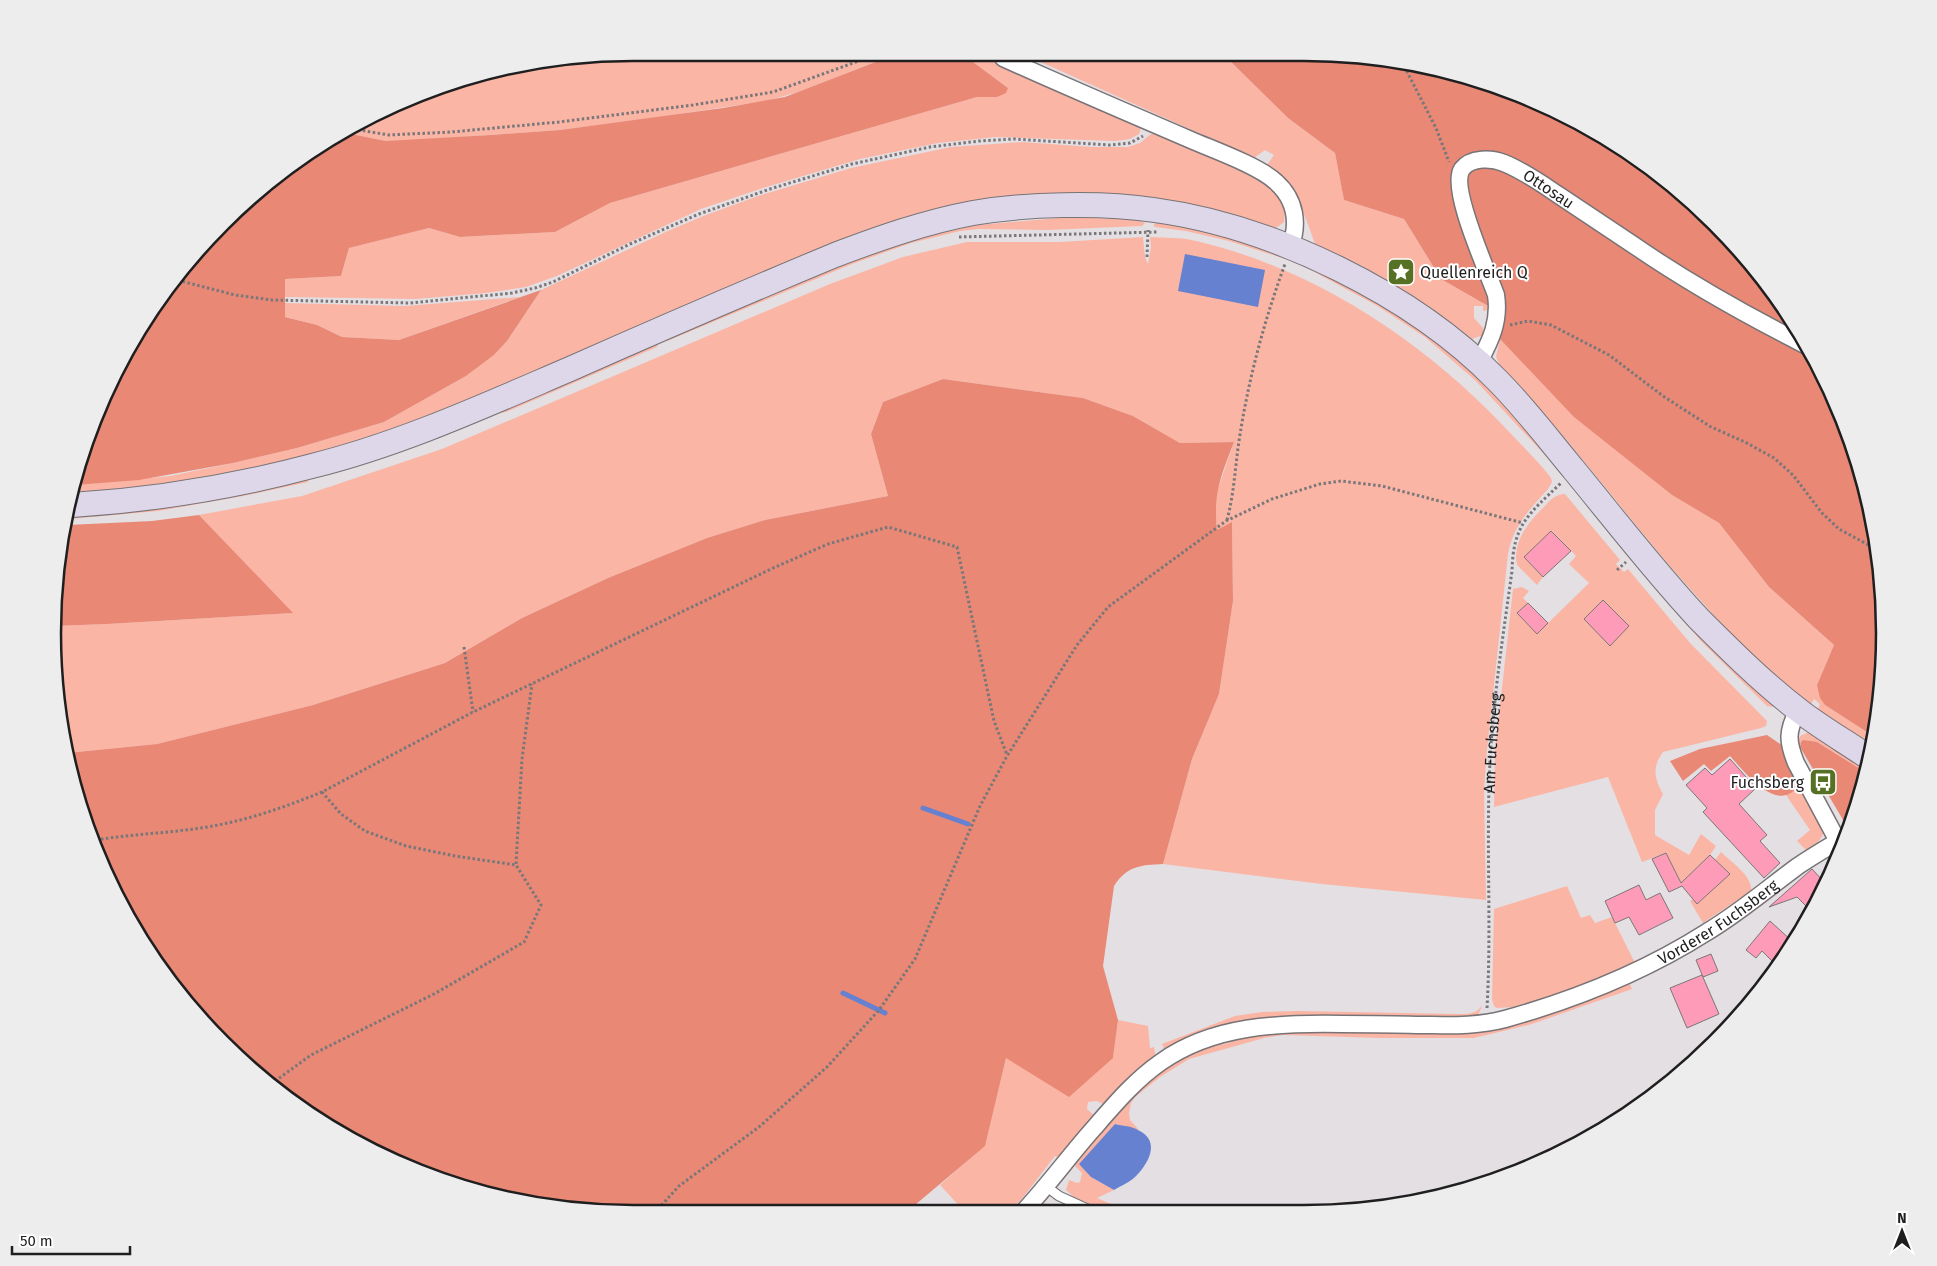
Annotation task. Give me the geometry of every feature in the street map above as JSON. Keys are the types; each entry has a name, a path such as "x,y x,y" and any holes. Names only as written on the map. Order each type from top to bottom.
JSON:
{"main road":[{"path":"76,505 143,499 217,486 313,466 378,446 488,405 835,255 935,222 975,213 1054,207 1092,206 1153,210 1205,220 1258,236 1286,259 1326,263 1386,295 1417,315 1479,362 1536,424 1698,618 1745,664 1798,710 1863,754"}],"street":[{"path":"1010,61 1222,153 1277,182 1287,197 1294,215 1296,230 1286,259"},
{"name":"Ottosau","path":"1459,186 1459,175 1462,170 1474,162 1491,160 1515,168 1710,293 1794,339"},
{"path":"1459,186 1469,222 1496,295 1498,314 1492,336 1479,362"},
{"path":"1798,710 1789,731 1791,750 1837,838"},
{"name":"Vorderer Fuchsberg","path":"1030,1205 1047,1187 1123,1095 1162,1061 1190,1047 1243,1029 1266,1025 1319,1023 1452,1026 1486,1023 1544,1008 1591,991 1644,968 1706,933 1800,864 1834,847"}],"lane":[{"path":"1047,1187 1059,1196 1079,1205"}],"path":[{"path":"361,130 389,135 451,132 558,122 664,109 773,92 859,61"},
{"path":"1406,70 1436,128 1459,186"},
{"path":"182,281 235,295 272,300 410,302 512,292 535,288 553,282 630,244 699,214 770,189 852,164 930,147 979,141 1032,140 1110,145 1130,143 1140,138"},
{"path":"1147,257 1148,231"},
{"path":"952,238 1158,232"},
{"path":"1226,521 1232,502 1239,442 1258,349 1270,305 1286,259"},
{"path":"1492,336 1508,325 1540,322 1562,330 1609,355 1663,396 1711,427 1745,442 1774,458 1793,475 1822,513 1838,529 1869,545"},
{"path":"662,1205 679,1186 759,1127 827,1067 861,1032 879,1010 915,959 980,806 1007,756 1077,645 1108,607 1226,521 1244,511 1300,490 1341,481 1382,486 1523,523"},
{"name":"Am Fuchsberg","path":"1486,1023 1490,963 1489,794 1491,745 1512,572 1512,553 1523,523 1562,482"},
{"path":"100,839 222,824 260,814 322,792 473,712 771,569 828,544 888,527 957,547 994,721 1007,756"},
{"path":"464,647 473,712"},
{"path":"277,1080 311,1055 434,994 524,942 541,905 516,864 522,759 532,683"},
{"path":"322,792 341,814 365,831 406,846 455,856 516,864"}],"shaded area":[{"path":"878,61 798,92 766,101 560,130 386,141 353,134 414,105 449,92 521,72 596,62"},
{"path":"878,61 972,61 1008,88 1006,93 997,97 977,97 610,203 555,232 460,237 429,228 349,248 341,276 285,279 285,317 317,325 342,337 399,340 541,290 507,341 494,355 466,376 384,422 297,448 233,463 139,480 81,485 105,414 120,380 138,347 179,285 203,256 256,203 285,179 347,138 353,134 386,141 560,130 723,108 785,97"},
{"path":"996,61 1137,123 1141,127 1139,134 1130,139 1115,141 996,137 938,143 860,159 701,209 557,276 526,287 486,293 416,299 285,297 285,279 341,276 349,248 429,228 460,237 555,232 610,203 977,97 997,97 1008,88 973,62"},
{"path":"1039,61 1230,61 1288,118 1335,153 1344,200 1404,219 1441,279 1493,309 1483,311 1483,306 1474,306 1474,318 1483,328 1483,335 1472,339 1461,335 1415,299 1362,266 1315,244 1307,221 1292,191 1277,173 1267,165 1274,155 1265,150 1254,158"},
{"path":"1230,61 1341,62 1379,66 1416,72 1488,92 1557,120 1622,158 1681,203 1734,256 1779,315 1817,380 1845,449 1856,485 1865,521 1875,596 1875,670 1867,732 1825,705 1820,698 1817,685 1834,645 1769,587 1719,523 1672,495 1574,417 1500,339 1502,314 1441,279 1404,219 1344,200 1335,153 1288,118"},
{"path":"1151,134 1157,134 1218,159 1265,183 1280,199 1285,208 1284,222 1276,228 1271,228 966,205 474,401 354,444 228,476 79,494 81,485 170,476 233,463 297,448 384,422 466,376 494,355 507,341 541,290 670,230 758,196 851,168 951,147 1022,142 1092,147 1128,147 1140,143"},
{"path":"1070,217 1139,220 1145,223 1142,226 1047,230 978,229 960,231 911,243 852,264 667,341 666,339 806,278 909,240 977,225"},
{"path":"1156,223 1189,227 1243,240 1298,263 1229,241 1186,231 1155,227 1153,225"},
{"path":"1143,237 1145,257 1148,264 1151,247 1150,237 1179,238 1241,254 1285,270 1327,291 1368,315 1408,342 1445,371 1480,403 1551,478 1552,482 1548,489 1518,526 1508,554 1484,789 1486,900 1322,884 1163,864 1192,759 1219,694 1233,601 1232,522 1217,531 1215,506 1216,494 1234,442 1180,443 1133,416 1083,398 943,379 883,402 871,434 888,496 765,520 707,538 608,578 522,618 445,663 313,705 157,744 74,752 62,670 61,626 292,613 199,515 302,496 442,449 830,284 903,257 967,242 1060,242"},
{"path":"1304,264 1379,301 1452,353 1504,400 1559,470 1475,380 1425,337 1376,305 1305,267"},
{"path":"520,297 399,340 342,337 317,325 285,317 285,303 405,306"},
{"path":"1500,339 1575,417 1672,495 1719,523 1769,587 1834,645 1817,685 1825,705 1867,732 1865,742 1817,711 1820,704 1814,699 1810,706 1806,704 1737,641 1666,562 1569,443 1501,368 1496,357"},
{"path":"658,343 657,347 506,412 499,413"},
{"path":"943,379 1083,398 1133,416 1180,443 1234,442 1219,485 1216,505 1217,530 1232,522 1233,601 1219,694 1192,759 1163,864 1135,868 1124,874 1114,886 1103,966 1118,1020 1113,1058 1069,1097 1006,1058 985,1146 915,1205 596,1204 521,1194 485,1185 414,1161 380,1146 347,1128 285,1087 256,1063 203,1010 158,951 120,886 92,817 74,752 157,744 313,705 445,663 522,618 608,578 707,538 765,520 888,496 871,434 883,402"},
{"path":"309,478 308,482 158,511 73,519 74,512"},
{"path":"1565,494 1620,560 1616,564 1624,572 1628,569 1690,643 1767,721 1766,726 1761,728 1663,752 1659,757 1655,773 1663,794 1655,810 1655,835 1689,855 1701,834 1716,846 1710,855 1681,883 1666,853 1642,862 1608,777 1494,807 1495,751 1513,589 1522,587 1529,591 1523,598 1528,603 1517,613 1537,634 1589,583 1569,564 1576,556 1552,531 1524,557 1543,577 1537,585 1517,565 1516,556 1519,540 1528,525 1551,500 1556,496"},
{"path":"199,515 293,613 61,626 62,596 71,525 152,521"},
{"path":"1635,563 1772,703 1773,707 1767,706 1701,641"},
{"path":"1809,732 1860,764 1859,768 1817,742 1800,744 1800,747 1797,745 1800,736"},
{"path":"1767,735 1783,746 1788,766 1800,786 1788,794 1779,796 1763,788 1730,756 1711,771 1704,764 1683,781 1670,761 1700,749"},
{"path":"1803,740 1817,742 1859,768 1844,821 1800,747"},
{"path":"1800,786 1824,831 1815,845 1807,851 1797,841 1810,830 1786,795"},
{"path":"1721,852 1749,880 1751,891 1703,923 1690,901 1730,874 1715,860"},
{"path":"1567,886 1581,918 1590,915 1595,923 1612,917 1635,963 1558,994 1513,1007 1497,1008 1494,1006 1492,999 1494,909"},
{"path":"1629,982 1632,989 1532,1024 1474,1038 1283,1035 1264,1038 1189,1059 1160,1077 1135,1097 1131,1103 1129,1113 1130,1120 1139,1130 1115,1124 1091,1177 1114,1190 1097,1198 1113,1205 1093,1205 1074,1197 1066,1190 1069,1180 1077,1183 1080,1182 1082,1173 1074,1165 1074,1162 1100,1127 1164,1067 1202,1048 1225,1044 1262,1030 1462,1030 1464,1034 1486,1031"},
{"path":"1483,1004 1475,1018 1272,1017 1223,1026 1165,1051 1162,1044 1235,1016 1262,1012 1464,1014 1475,1012"},
{"path":"1118,1020 1148,1026 1150,1048 1154,1047 1156,1059 1105,1105 1097,1101 1088,1102 1087,1109 1096,1117 1060,1158 1055,1156 1016,1205 958,1205 940,1185 985,1145 1006,1058 1113,1058"}],"water":[{"path":"1185,254 1265,270 1258,307 1178,291"},
{"path":"1115,1124 1138,1130 1149,1140 1151,1147 1148,1160 1139,1173 1132,1180 1114,1190 1091,1177 1079,1164"}],"building":[{"path":"1551,531 1571,551 1543,577 1524,557"},
{"path":"1603,600 1629,626 1610,646 1584,619"},
{"path":"1528,603 1548,623 1537,634 1517,613"},
{"path":"1730,759 1756,788 1739,804 1767,835 1760,841 1780,863 1764,878 1703,812 1707,808 1686,785 1705,768 1712,775"},
{"path":"1666,853 1681,883 1710,855 1730,874 1697,904 1682,886 1669,892 1652,859"},
{"path":"1812,869 1820,878 1806,906 1797,897 1769,907"},
{"path":"1639,885 1646,900 1660,893 1673,918 1639,935 1629,917 1615,923 1605,901"},
{"path":"1770,921 1788,937 1772,961 1762,951 1756,958 1746,950"},
{"path":"1711,954 1718,971 1703,977 1696,960"},
{"path":"1702,975 1719,1014 1687,1028 1670,988"}],"waterway":[{"path":"923,808 968,824"},
{"path":"843,993 885,1013"}],"place":[{"name":"Quellenreich Q","path":"1401,272"},
{"name":"Fuchsberg","path":"1823,782"}]}
